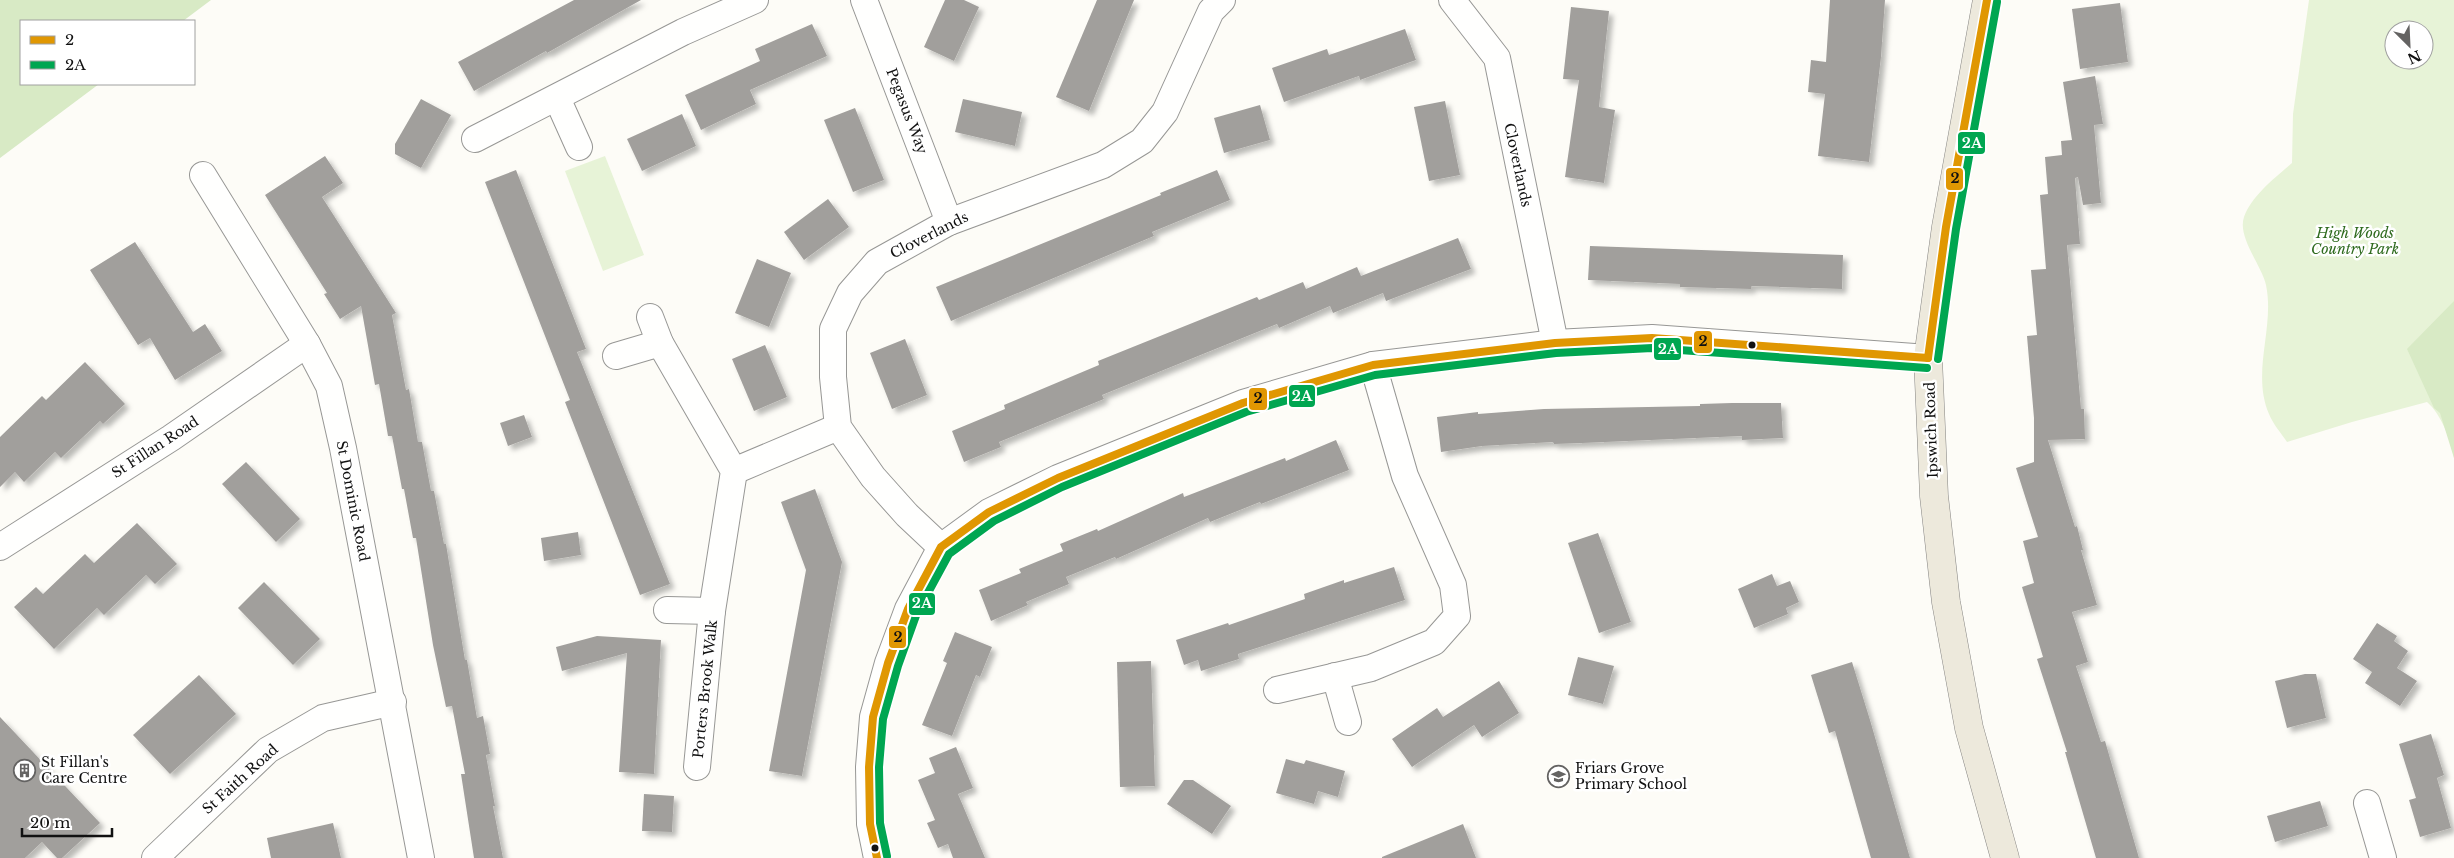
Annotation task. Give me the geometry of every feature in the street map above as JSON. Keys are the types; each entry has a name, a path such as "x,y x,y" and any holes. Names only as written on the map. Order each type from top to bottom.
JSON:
{"main road":[{"name":"Ipswich Road","path":"1987,0 1946,226 1928,358 1934,496 1946,602 1969,728 2005,858"}],"street":[{"path":"475,139 684,32 755,0"},
{"name":"Pegasus Way","path":"864,0 949,222"},
{"name":"Cloverlands","path":"941,547 907,515 873,477 838,427 833,378 833,329 850,293 877,262 949,222 1103,165 1142,140 1165,112 1211,11 1222,0"},
{"name":"Cloverlands","path":"1452,0 1497,58 1555,343"},
{"path":"557,98 579,147"},
{"name":"St Dominic Road","path":"203,175 307,344 329,386 393,702 421,858"},
{"path":"650,316 660,343 734,471 838,427"},
{"path":"877,858 870,814 869,767 873,717 888,663 908,609 941,547 989,512 1067,474 1243,403 1373,365 1555,343 1652,338 1928,358"},
{"path":"616,356 660,343"},
{"name":"St Fillan Road","path":"0,547 171,438 307,344"},
{"path":"1277,690 1371,668 1434,642 1457,616 1453,584 1405,476 1373,365"},
{"name":"Porters Brook Walk","path":"697,767 712,611 734,471"},
{"name":"Porters Brook Walk","path":"667,610 712,611"},
{"path":"1335,676 1348,722"},
{"name":"St Faith Road","path":"156,858 268,750 323,718 393,702"},
{"path":"2367,803 2383,858"}],"green space":[{"path":"0,0 211,0 184,20 20,20 20,85 98,85 0,158"},
{"name":"High Woods Country Park","path":"2309,0 2454,0 2454,458 2445,428 2437,413 2427,402 2287,442 2271,418 2264,398 2262,382 2268,317 2266,285 2247,242 2243,225 2244,217 2253,201 2265,187 2292,163 2293,114"},
{"path":"605,156 644,255 603,271 565,171"},
{"path":"2454,301 2454,458 2440,413 2434,408 2407,349"}],"building":[{"path":"574,0 641,0 547,53 546,51 474,91 458,62"},
{"path":"945,0 964,0 979,7 954,61 924,47"},
{"path":"1097,0 1134,0 1089,111 1056,97"},
{"path":"1830,0 1885,0 1881,57 1869,162 1818,156 1825,94 1808,92 1811,60 1826,62"},
{"path":"2120,3 2128,62 2080,69 2072,9"},
{"path":"1571,7 1609,11 1599,107 1615,110 1604,183 1565,177 1579,80 1563,79"},
{"path":"812,24 827,56 750,90 756,104 701,130 685,95 760,61 755,49"},
{"path":"1405,29 1416,60 1360,80 1359,76 1284,102 1272,68 1327,49 1329,55"},
{"path":"2095,76 2103,124 2094,125 2101,203 2083,205 2078,177 2075,178 2080,244 2067,245 2081,409 2084,409 2085,439 2048,440 2075,527 2077,526 2083,550 2081,550 2097,605 2072,612 2088,662 2076,666 2101,742 2105,741 2139,858 2096,858 2065,752 2067,752 2037,659 2043,657 2022,587 2034,583 2023,541 2038,537 2016,468 2034,462 2034,418 2027,336 2037,335 2031,270 2046,269 2040,195 2048,194 2045,157 2062,155 2061,141 2072,140 2063,82"},
{"path":"421,99 451,115 421,168 395,154 395,144"},
{"path":"963,99 1022,112 1015,146 955,132"},
{"path":"1445,101 1460,175 1429,181 1414,107"},
{"path":"1260,105 1270,140 1224,153 1214,118"},
{"path":"855,108 884,180 853,192 824,120"},
{"path":"682,114 696,146 642,171 627,139"},
{"path":"325,156 343,183 322,197 396,313 392,315 406,390 409,389 418,442 422,442 431,491 434,491 444,544 446,544 465,660 467,660 477,718 483,716 490,754 486,755 495,806 493,806 503,858 474,858 461,774 465,774 452,706 446,707 433,645 416,538 413,538 392,436 388,436 379,384 375,385 361,306 340,319 324,294 327,293 265,195"},
{"path":"516,170 586,349 577,352 670,584 640,595 565,402 570,400 485,182"},
{"path":"1217,170 1230,200 1152,232 1154,236 951,321 936,287 1161,195 1160,193"},
{"path":"828,199 849,227 804,260 784,232"},
{"path":"1458,238 1471,269 1386,301 1383,293 1333,313 1330,306 1279,328 1277,324 1102,395 1104,399 999,442 1001,447 964,462 952,431 1005,409 1004,405 1099,365 1098,361 1257,297 1259,300 1303,282 1306,289 1357,267 1361,276"},
{"path":"135,242 193,332 205,324 222,351 175,380 150,338 138,345 90,270"},
{"path":"1590,246 1843,255 1842,289 1751,286 1751,289 1680,287 1680,284 1588,280"},
{"path":"757,259 791,273 769,327 735,313"},
{"path":"905,339 927,395 892,409 870,353"},
{"path":"765,345 787,397 754,411 732,359"},
{"path":"85,362 125,404 103,424 100,421 61,458 55,452 24,482 15,472 0,487 0,437 42,396 46,400"},
{"path":"1781,403 1783,438 1742,440 1742,436 1554,444 1553,442 1482,446 1441,452 1437,417 1478,412 1478,414 1544,409 1700,406 1700,404"},
{"path":"524,415 532,437 508,446 500,423"},
{"path":"1336,440 1349,470 1210,522 1208,518 1116,559 1115,557 1066,577 1069,584 1026,602 1028,605 991,621 979,590 1021,573 1019,569 1063,551 1060,544 1097,529 1098,531 1183,493 1184,497 1285,458 1286,461"},
{"path":"246,462 300,519 276,542 222,484"},
{"path":"815,489 842,562 802,776 769,771 806,570 781,502"},
{"path":"137,523 177,564 155,584 146,575 104,615 97,608 54,649 14,607 36,587 43,594 85,554 94,563"},
{"path":"578,532 581,555 544,561 541,538"},
{"path":"1598,533 1631,622 1599,633 1568,543"},
{"path":"1394,567 1405,600 1238,654 1239,659 1201,671 1198,660 1184,665 1176,640 1228,623 1229,625 1305,599 1304,594 1344,580 1344,583"},
{"path":"1772,574 1777,586 1790,581 1799,602 1786,608 1788,614 1754,628 1738,589"},
{"path":"264,582 320,639 293,665 238,608"},
{"path":"2377,623 2397,636 2394,641 2408,651 2397,668 2417,681 2400,706 2365,683 2372,672 2353,659"},
{"path":"955,632 992,647 980,677 976,675 952,736 922,725 947,663 943,661"},
{"path":"597,636 661,640 654,774 619,772 627,653 562,671 556,647"},
{"path":"1578,657 1614,666 1603,704 1568,695"},
{"path":"1151,661 1155,786 1120,787 1117,662"},
{"path":"1852,662 1910,858 1871,858 1835,731 1829,733 1811,675"},
{"path":"2305,674 2316,674 2326,718 2287,728 2275,681"},
{"path":"199,675 236,714 170,774 133,735"},
{"path":"1499,681 1519,713 1482,737 1474,725 1412,767 1392,739 1437,708 1443,717"},
{"name":"St Fillan's Care Centre","path":"0,717 100,823 62,858 57,858 42,842 25,858 0,858"},
{"path":"2431,734 2444,775 2437,778 2451,828 2420,837 2409,800 2416,798 2399,744"},
{"path":"956,747 973,788 958,794 985,858 953,858 948,844 938,848 927,823 935,820 918,780 935,773 929,758"},
{"path":"1286,759 1304,764 1306,760 1345,771 1338,797 1318,791 1314,804 1276,793"},
{"path":"1184,780 1193,780 1231,806 1212,834 1167,804"},
{"path":"644,794 674,796 672,832 642,831"},
{"path":"2320,801 2328,826 2275,842 2267,816"},
{"path":"333,823 341,858 271,858 267,838"},
{"path":"1463,824 1476,858 1382,858 1382,857"}],"transit line":[{"name":"2","path":"1928,358 1946,227 1987,0"},
{"name":"2A","path":"1938,359 1956,229 1997,2"},
{"name":"2","path":"877,858 870,824 869,767 873,717 888,663 908,609 941,547 989,512 1058,478 1243,403 1373,365 1555,343 1652,338 1928,358"},
{"name":"2A","path":"887,856 880,823 879,767 883,719 898,666 917,613 949,554 994,521 1062,487 1246,412 1375,375 1556,353 1652,348 1927,368"}],"place":[{"name":"St Fillan's Care Centre","path":"25,770"},
{"name":"Friars Grove Primary School","path":"1559,776"}]}
